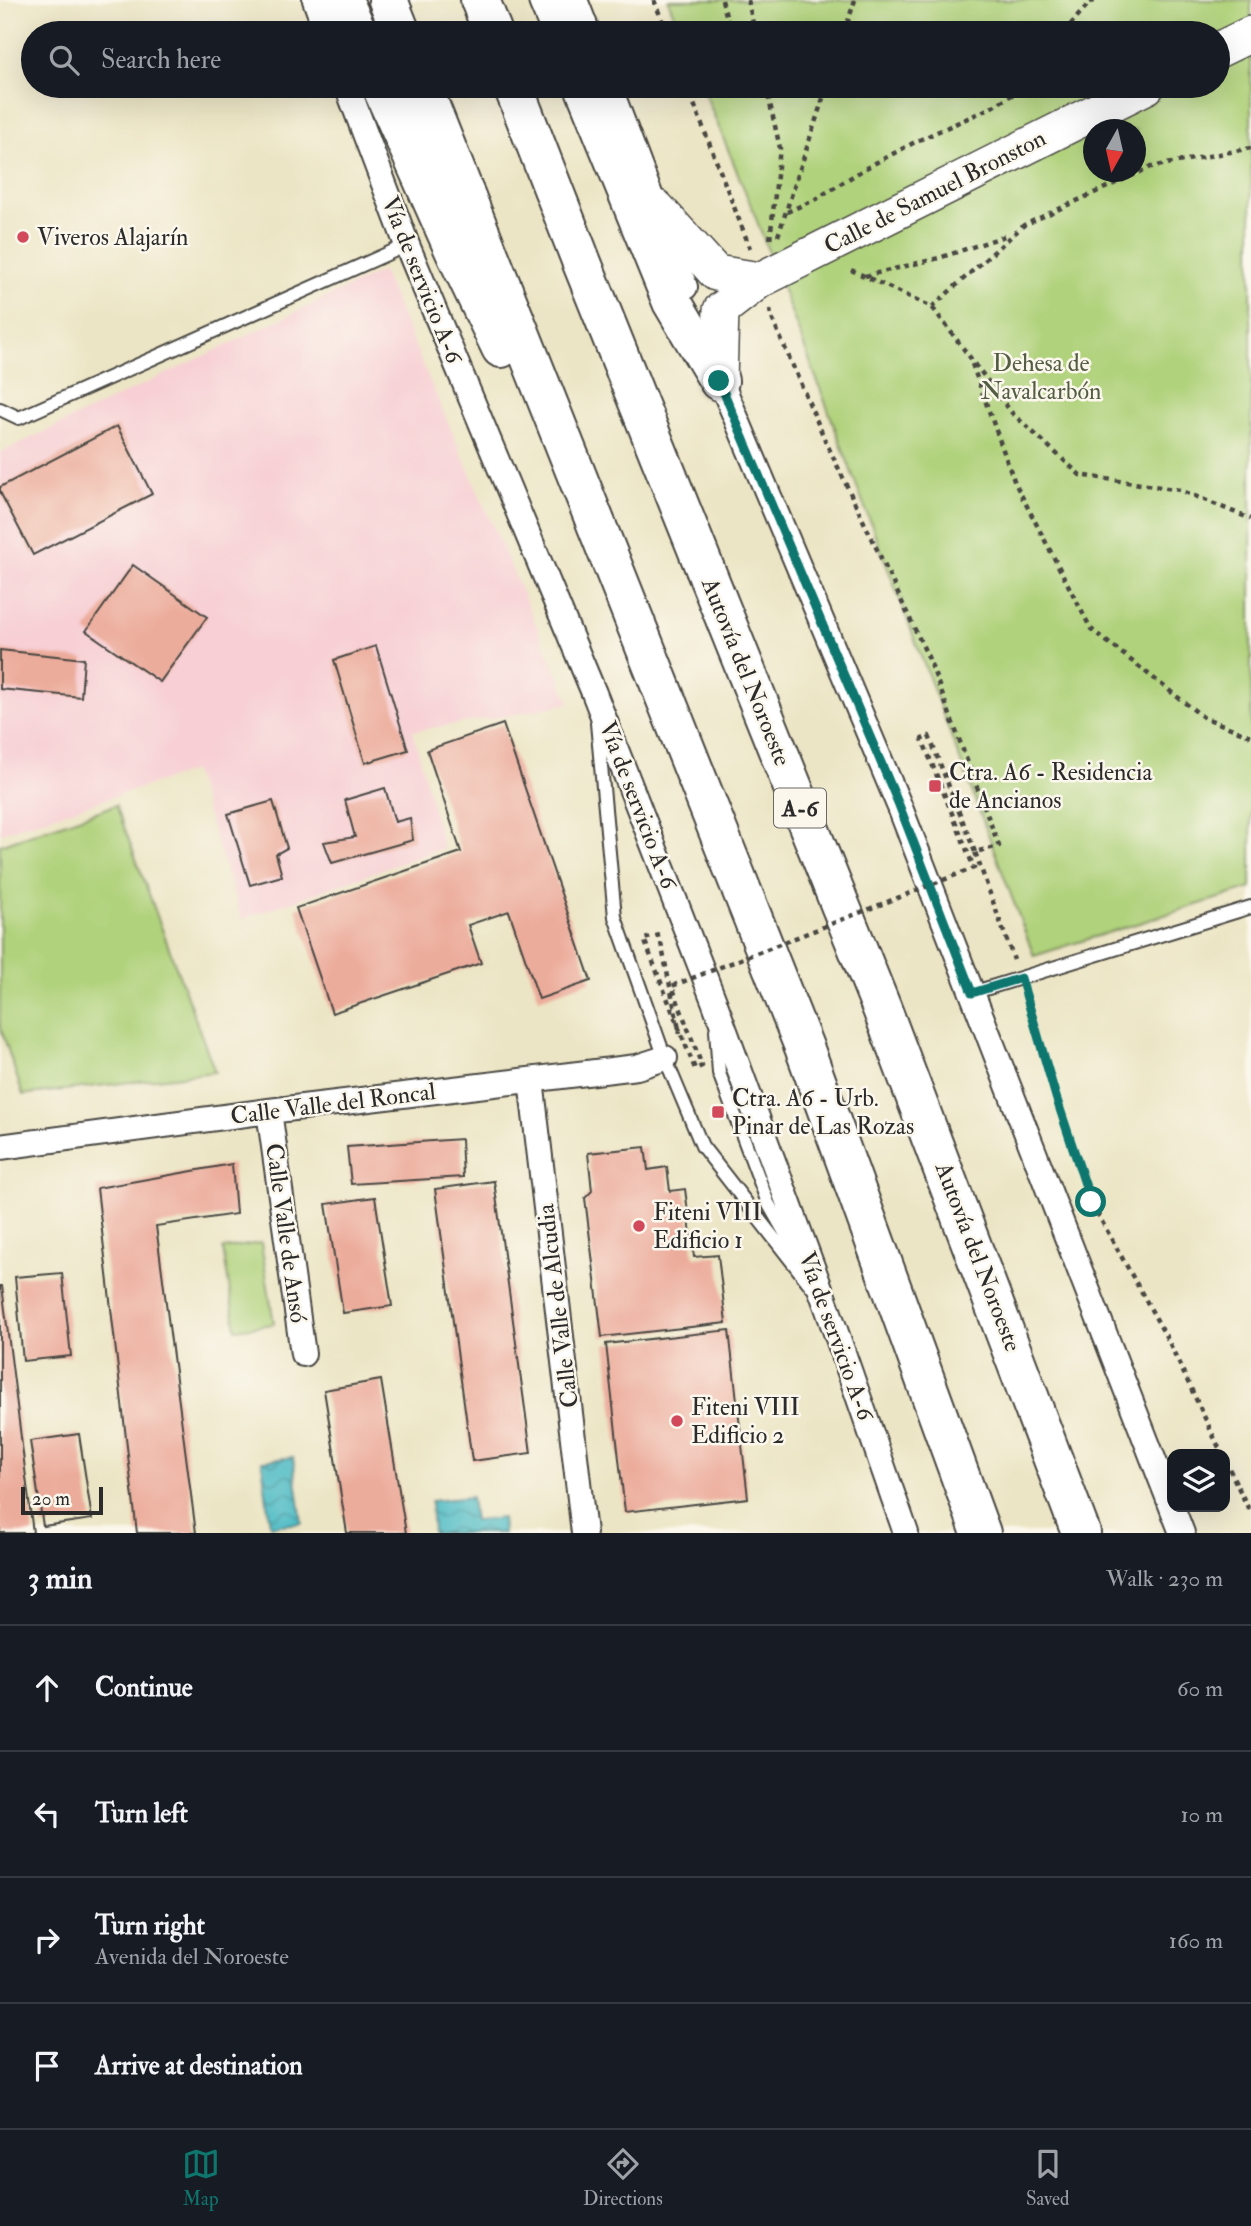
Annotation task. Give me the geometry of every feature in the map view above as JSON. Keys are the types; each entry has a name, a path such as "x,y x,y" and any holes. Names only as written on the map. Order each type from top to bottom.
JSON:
{"highway":[{"path":"343,0 353,21"},
{"path":"388,0 396,21"},
{"path":"480,0 488,21"},
{"path":"548,0 557,21"},
{"path":"386,98 455,252 645,648"},
{"path":"427,98 804,1047 981,1533"},
{"name":"Autovía del Noroeste","path":"518,98 883,1009 1081,1533"},
{"path":"589,98 672,302 719,381"}],"street":[{"path":"315,0 323,21"},
{"path":"575,0 583,21"},
{"path":"1230,44 1251,34"},
{"name":"Vía de servicio A-6","path":"352,98 407,245 594,693 714,1001 827,1307 906,1533"},
{"path":"614,98 657,208 719,381 899,805 1182,1533"},
{"name":"Calle de Samuel Bronston","path":"719,381 721,310 764,275 1123,98"},
{"path":"657,208 716,273 764,275"},
{"name":"Calle Valle del Roncal","path":"0,1147 269,1111 637,1067 665,1058"},
{"name":"Calle Valle de Alcudia","path":"531,1080 584,1533"},
{"name":"Calle Valle de Ansó","path":"269,1111 303,1354"},
{"path":"1148,1442 1167,1477"},
{"path":"1187,1512 1198,1533"}],"lane":[{"path":"0,410 19,418 407,245"},
{"path":"594,693 615,916 665,1058 702,1146 827,1307"},
{"path":"972,993 1251,907"}],"path":[{"path":"654,0 662,21"},
{"path":"722,0 728,21"},
{"path":"748,0 752,21"},
{"path":"848,21 855,0"},
{"path":"1074,21 1090,2 1099,0"},
{"path":"692,98 752,254 764,275"},
{"path":"769,98 780,148 764,275 771,316 826,442 929,659 999,846 975,852"},
{"path":"764,275 823,98"},
{"path":"786,213 816,199 866,167 1007,98"},
{"path":"932,307 1024,225 1151,167 1251,148"},
{"path":"865,276 939,258 1012,233"},
{"path":"846,268 932,307 1012,413 1080,475 1180,490 1251,519"},
{"path":"969,356 1015,483 1091,629 1203,716 1251,736"},
{"path":"660,935 643,939 695,1069 702,1066 672,986 974,868 922,739 929,736 1021,978 1091,1202 1168,1340 1220,1449"},
{"path":"1230,1470 1251,1514"}],"shaded area":[{"path":"382,271 570,703 413,731 443,848 242,919 193,771 0,833 0,453"}],"green space":[{"name":"Dehesa de Navalcarbón","path":"668,0 1251,0 1251,888 1034,956 752,208 707,98 1230,98 1230,21 676,21"},
{"path":"116,805 215,1072 23,1095 0,1026 0,845"},
{"path":"261,1243 274,1324 236,1329 223,1249"}],"water":[{"path":"293,1457 302,1523 270,1526 262,1461"},
{"path":"471,1497 474,1521 502,1518 503,1533 433,1533 431,1501"}],"building":[{"path":"117,426 152,494 33,555 0,492 0,487"},
{"path":"133,565 207,617 160,682 86,631"},
{"path":"376,646 408,750 365,763 334,660"},
{"path":"0,650 84,659 81,697 0,689"},
{"path":"503,724 591,981 539,999 509,911 468,925 481,963 332,1013 296,908 461,852 427,750"},
{"path":"385,788 395,822 410,818 413,840 332,863 324,842 355,837 345,800"},
{"path":"273,801 287,848 276,854 282,876 250,885 228,814"},
{"path":"461,1139 463,1177 351,1184 347,1147"},
{"name":"Fiteni VIII Edificio 1","path":"645,1147 648,1170 667,1167 670,1191 685,1189 694,1257 718,1255 726,1323 602,1337 585,1198 592,1191 588,1153"},
{"path":"232,1164 236,1214 156,1226 196,1533 137,1533 97,1188"},
{"path":"494,1181 531,1453 472,1461 435,1189"},
{"path":"375,1197 392,1306 343,1313 326,1204"},
{"path":"62,1273 71,1356 23,1361 15,1277"},
{"path":"2,1286 33,1533 0,1533"},
{"name":"Fiteni VIII Edificio 2","path":"729,1330 748,1498 625,1512 606,1344"},
{"path":"381,1380 406,1533 347,1533 324,1390"},
{"path":"79,1434 92,1519 43,1526 30,1441"}],"place":[{"name":"Viveros Alajarín","path":"23,237"},
{"name":"Ctra. A6 - Residencia de Ancianos","path":"935,786"},
{"name":"Ctra. A6 - Urb. Pinar de Las Rozas","path":"718,1112"},
{"name":"Fiteni VIII Edificio 1","path":"639,1226"},
{"name":"Fiteni VIII Edificio 2","path":"677,1421"}],"route":[{"path":"719,381 899,805 972,993 1021,978 1091,1202"}]}
